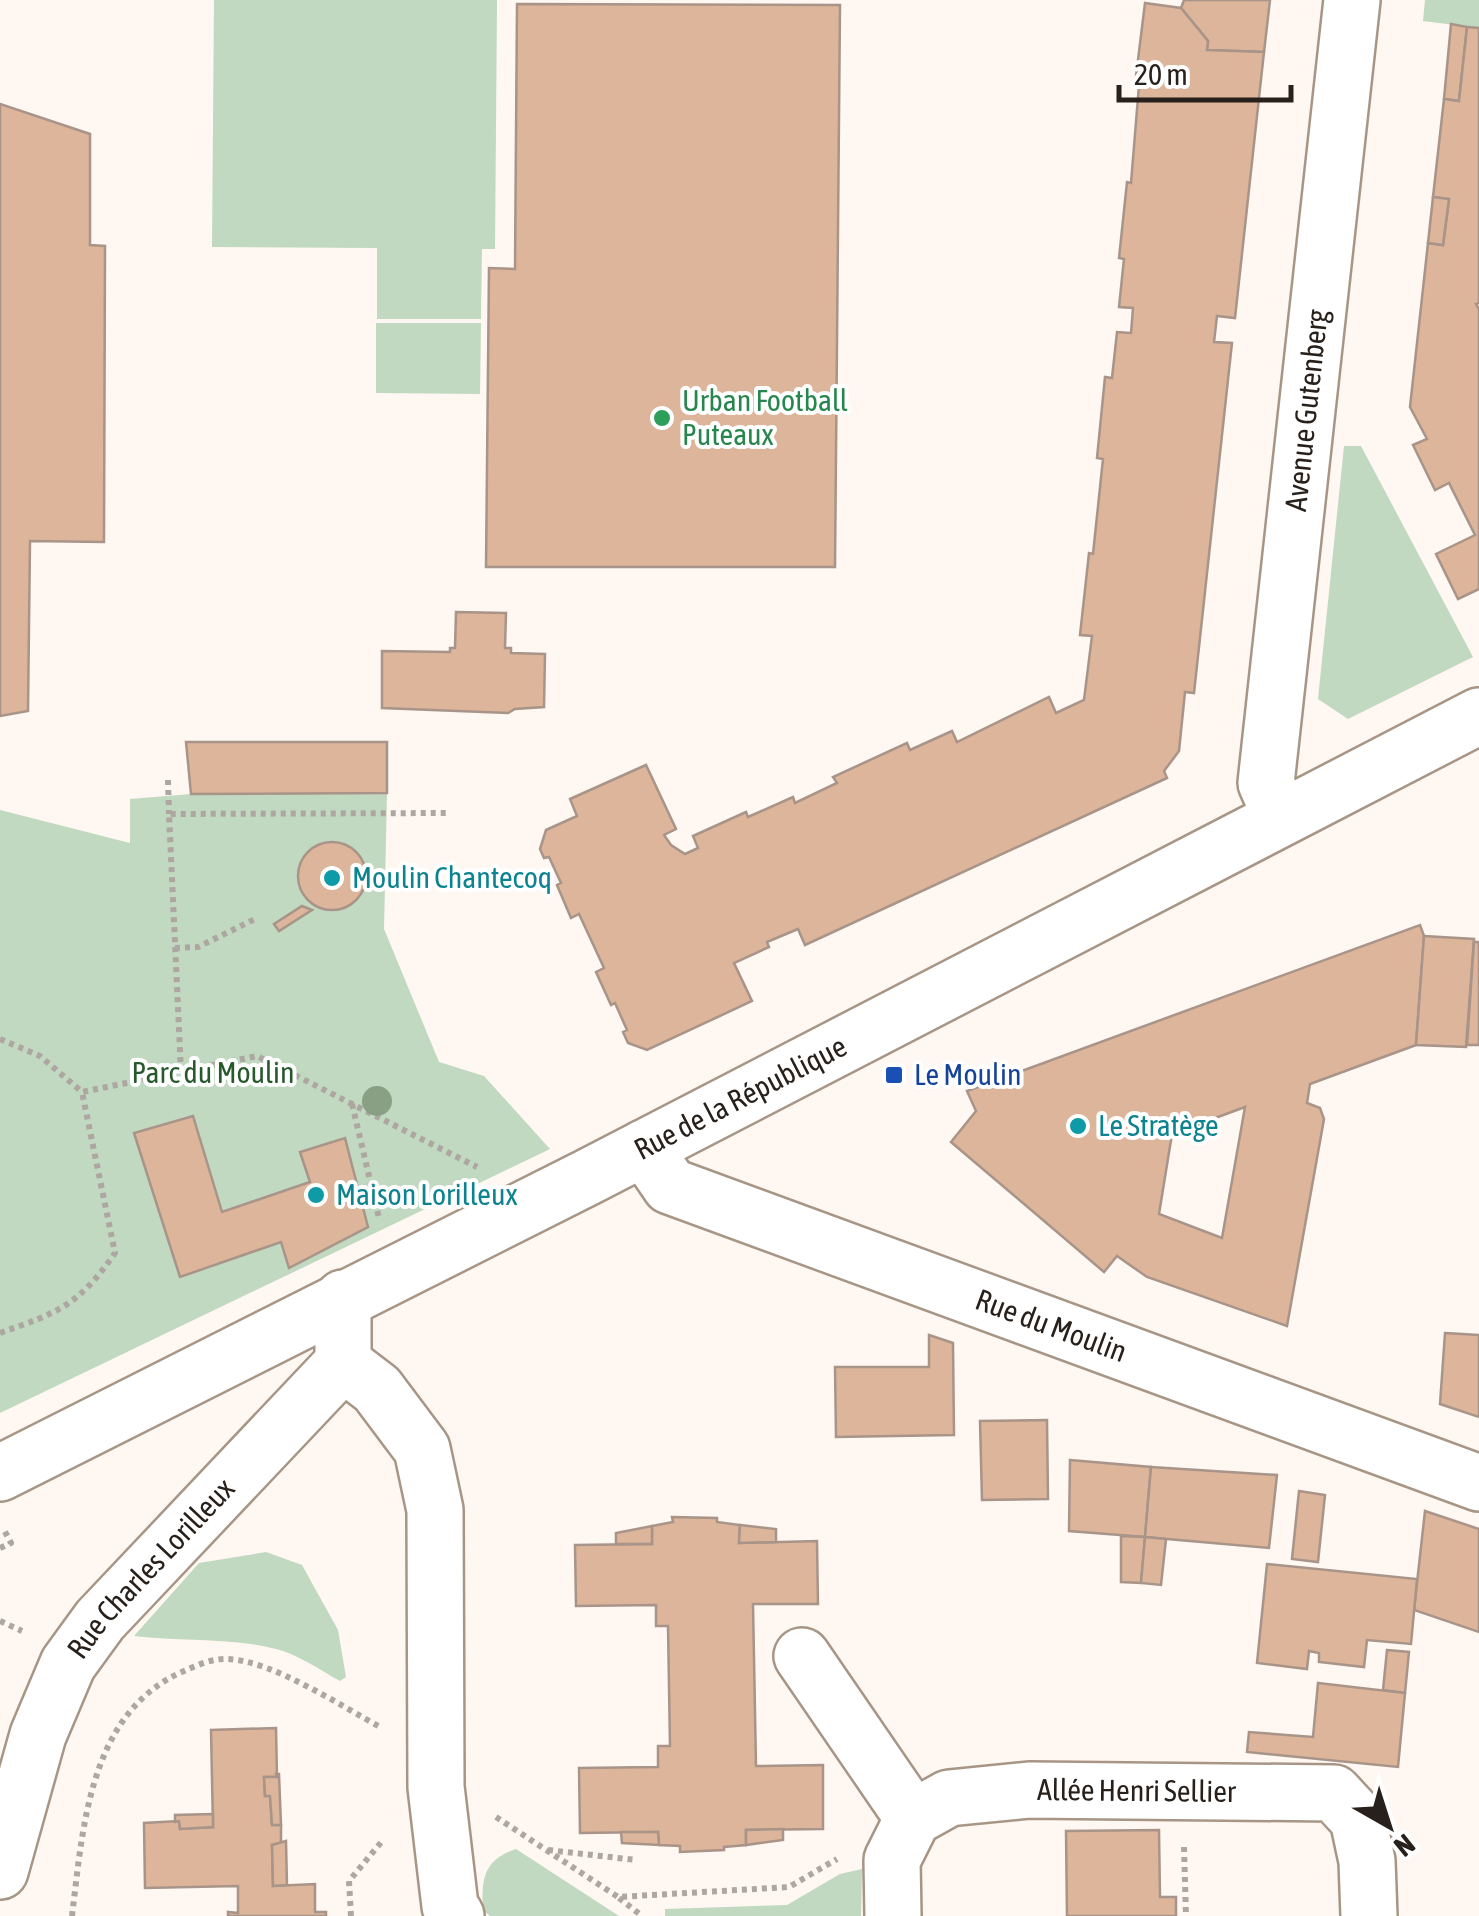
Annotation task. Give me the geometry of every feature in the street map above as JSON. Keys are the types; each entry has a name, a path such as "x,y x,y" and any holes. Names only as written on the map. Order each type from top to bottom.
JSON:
{"street":[{"name":"Avenue Gutenberg","path":"1281,818 1266,783 1352,0"},
{"name":"Rue de la République","path":"0,1472 644,1148 1479,716"},
{"name":"Rue du Moulin","path":"644,1148 670,1186 1479,1483"},
{"path":"343,1298 343,1363 376,1389 422,1450 435,1510 436,1756 448,1886 456,1916"},
{"name":"Rue Charles Lorilleux","path":"0,1871 38,1735 68,1664 100,1620 343,1363"},
{"path":"802,1656 905,1834 892,1860 893,1916"},
{"name":"Allée Henri Sellier","path":"905,1834 949,1798 1030,1790 1334,1793 1358,1820 1367,1862 1369,1916"}],"path":[{"path":"168,780 180,1072"},
{"path":"169,814 448,813"},
{"path":"175,948 198,947 255,919"},
{"path":"0,1039 40,1056 82,1092 115,1253 90,1289 52,1314 0,1333"},
{"path":"82,1092 257,1056 490,1174"},
{"path":"352,1104 382,1230"},
{"path":"0,1523 10,1542 0,1548"},
{"path":"72,1916 80,1842 96,1775 112,1736 141,1700 168,1678 226,1658 262,1666 436,1756"},
{"path":"1184,1792 1186,1916"},
{"path":"488,1812 642,1916"},
{"path":"618,1897 790,1887 841,1857 905,1834"},
{"path":"545,1850 636,1860"}],"green space":[{"path":"214,0 497,0 495,249 482,249 481,319 377,319 377,248 212,247"},
{"path":"1425,0 1479,0 1479,28 1423,21"},
{"path":"376,323 481,323 480,394 376,393"},
{"path":"1344,446 1361,446 1473,657 1348,719 1318,699"},
{"name":"Parc du Moulin","path":"387,793 384,929 439,1062 484,1076 550,1149 0,1413 0,810 130,843 130,799 191,794"},
{"path":"266,1552 302,1565 338,1630 346,1677 340,1681 276,1649 134,1636 199,1563"},
{"path":"516,1849 619,1916 490,1916 483,1910 487,1872 497,1859"},
{"path":"862,1869 861,1916 665,1916 665,1909 787,1905 840,1874"}],"building":[{"path":"1184,0 1270,0 1264,52 1207,50 1208,41 1181,8"},
{"path":"1145,3 1181,8 1208,41 1207,50 1264,52 1235,318 1217,316 1214,342 1232,343 1194,693 1185,692 1179,751 1164,771 1167,778 805,945 798,929 767,942 769,947 734,963 752,1001 647,1050 628,1043 623,1032 627,1030 615,1003 611,1005 596,972 604,968 579,914 571,918 557,885 561,883 549,857 544,858 540,849 546,830 577,816 570,799 646,765 676,829 664,835 685,854 698,848 693,836 746,812 748,817 793,797 795,803 837,783 833,777 907,743 910,750 952,731 957,742 1049,697 1056,713 1084,700 1092,636 1080,635 1103,459 1097,458 1105,377 1112,378 1117,332 1131,333 1133,308 1119,307 1124,259 1119,258 1127,182 1131,183 1139,85 1135,84"},
{"name":"Urban Football Puteaux","path":"517,4 840,5 835,567 486,567 489,268 515,269"},
{"path":"1451,24 1467,27 1459,101 1444,99"},
{"path":"1467,27 1479,28 1479,589 1458,599 1436,554 1475,535 1449,483 1435,490 1413,445 1427,439 1410,407 1428,243 1443,245 1449,199 1433,197 1444,99 1459,101"},
{"path":"0,104 90,134 90,245 105,246 104,542 30,541 28,711 0,716"},
{"path":"1433,197 1449,199 1443,245 1428,243"},
{"path":"456,612 506,613 505,648 511,648 511,653 545,654 544,707 508,713 382,708 382,651 450,652 450,648 455,648"},
{"path":"186,742 387,742 387,793 191,794"},
{"name":"Moulin Chantecoq","path":"332,842 356,852 366,876 356,900 332,910 308,900 298,876 308,852"},
{"path":"302,906 312,910 279,931 274,924"},
{"name":"Le Stratège","path":"1420,925 1424,936 1416,1045 1310,1084 1307,1103 1320,1108 1324,1119 1287,1326 1147,1277 1117,1256 1104,1272 951,1142 976,1111 967,1091","holes":["1245,1107 1222,1238 1159,1214 1172,1134"]},
{"path":"1424,936 1474,939 1466,1047 1416,1045"},
{"path":"1474,942 1479,942 1479,1045 1467,1045"},
{"name":"Maison Lorilleux","path":"193,1116 222,1212 310,1182 300,1152 345,1138 368,1227 289,1268 281,1242 180,1277 134,1133"},
{"path":"1445,1333 1479,1335 1479,1417 1440,1404"},
{"path":"929,1335 953,1343 954,1435 836,1437 835,1367 929,1367"},
{"path":"1047,1420 1048,1499 982,1500 980,1421"},
{"path":"1070,1460 1151,1467 1145,1537 1069,1531"},
{"path":"1151,1467 1277,1475 1269,1548 1145,1537"},
{"path":"1299,1491 1325,1495 1318,1562 1292,1559"},
{"path":"1425,1511 1479,1529 1479,1632 1414,1610"},
{"path":"672,1517 717,1518 717,1522 740,1525 739,1543 817,1541 818,1604 753,1604 756,1766 823,1765 823,1829 746,1830 746,1845 680,1852 680,1846 659,1845 658,1832 580,1833 579,1768 658,1767 658,1746 670,1746 668,1626 656,1626 656,1605 576,1606 575,1545 652,1544 652,1526 673,1522"},
{"path":"740,1525 776,1529 776,1542 739,1543"},
{"path":"652,1526 652,1544 616,1544 616,1533"},
{"path":"1121,1536 1145,1537 1141,1583 1121,1582"},
{"path":"1145,1537 1166,1539 1161,1585 1141,1583"},
{"path":"1267,1564 1417,1579 1411,1644 1367,1640 1364,1667 1319,1662 1319,1653 1309,1651 1307,1669 1257,1663"},
{"path":"1387,1650 1409,1652 1405,1693 1383,1690"},
{"path":"1318,1683 1405,1693 1398,1767 1247,1752 1249,1732 1313,1737"},
{"path":"276,1728 277,1777 264,1777 272,1825 281,1825 281,1845 272,1845 273,1886 315,1884 315,1912 326,1912 326,1916 228,1916 228,1912 238,1913 238,1886 145,1888 144,1823 179,1821 180,1829 213,1827 211,1730"},
{"path":"279,1774 281,1825 272,1825 270,1796 265,1796 264,1777 277,1777"},
{"path":"213,1814 213,1827 180,1829 179,1821 175,1822 175,1815"},
{"path":"783,1829 783,1840 746,1845 746,1830"},
{"path":"1159,1830 1160,1897 1176,1897 1176,1916 1067,1916 1066,1831"},
{"path":"621,1832 658,1832 659,1845 622,1843"},
{"path":"286,1841 287,1885 273,1886 272,1845"}],"place":[{"name":"Urban Football Puteaux","path":"662,418"},
{"name":"Moulin Chantecoq","path":"332,878"},
{"name":"Le Moulin","path":"894,1075"},
{"name":"Le Stratège","path":"1078,1126"},
{"name":"Maison Lorilleux","path":"316,1195"}]}
